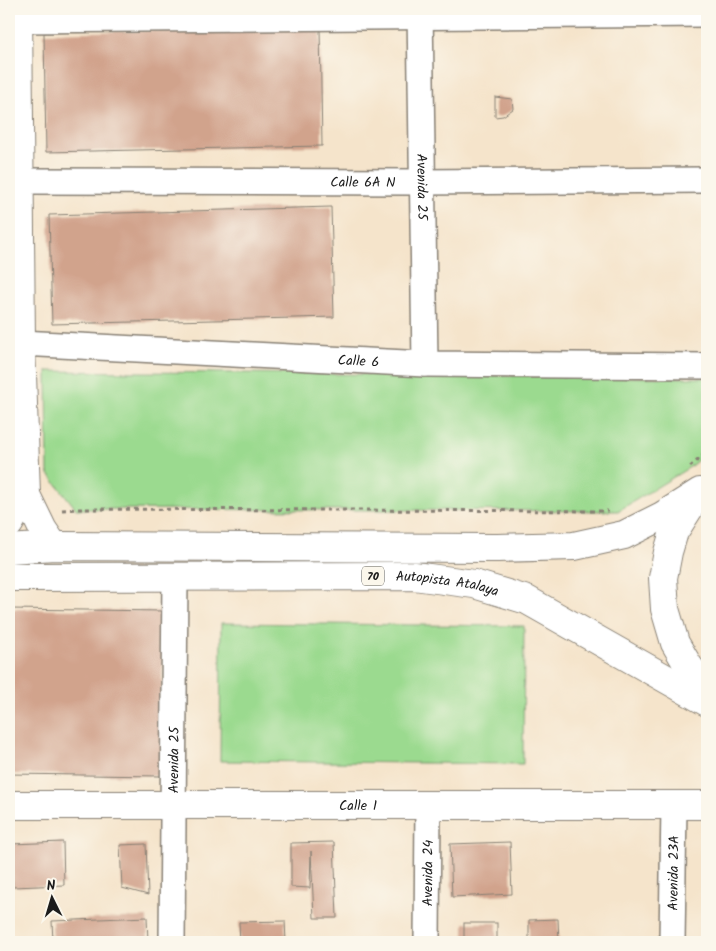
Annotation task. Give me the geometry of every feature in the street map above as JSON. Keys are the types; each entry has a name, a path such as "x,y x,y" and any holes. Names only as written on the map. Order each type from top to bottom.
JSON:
{"main road":[{"path":"18,15 19,181 15,343 30,504 54,546"},
{"name":"70","path":"9,549 54,546 497,548 574,546 624,535 662,516 704,489"},
{"name":"70","path":"704,489 674,532 663,578 665,609 675,643 689,667 707,690"},
{"path":"9,524 30,504"},
{"name":"Autopista Atalaya","path":"9,577 414,576 474,584 527,600 707,702"},
{"name":"Calle 1","path":"9,805 707,805"}],"street":[{"name":"Avenida 25","path":"420,13 425,364"},
{"path":"18,15 707,14"},
{"name":"Calle 6A N","path":"19,181 422,182 707,180"},
{"name":"Calle 6","path":"15,343 425,364 707,366"},
{"name":"Avenida 25","path":"172,942 175,577"},
{"name":"Avenida 24","path":"427,942 428,805"},
{"name":"Avenida 23A","path":"672,942 674,805"}],"path":[{"path":"30,504 76,509 608,511"}],"green space":[{"path":"47,371 707,378 707,452 690,467 618,511 76,509 48,473"},
{"path":"221,623 524,626 523,764 220,761"}],"building":[{"path":"320,27 322,146 46,152 44,33"},
{"path":"495,97 512,99 513,109 503,116 495,117"},
{"path":"331,207 334,317 52,324 49,215"},
{"path":"9,609 163,611 161,776 9,774"},
{"path":"63,842 64,885 13,887 11,844"},
{"path":"334,842 337,918 314,918 311,851 310,888 291,887 291,843"},
{"path":"510,842 512,894 452,897 450,844"},
{"path":"146,844 148,895 122,888 120,845"},
{"path":"147,917 148,942 53,942 52,921"},
{"path":"558,919 559,942 529,942 529,920"},
{"path":"285,921 286,942 240,942 239,922"},
{"path":"464,923 497,923 497,942 464,942"}]}
